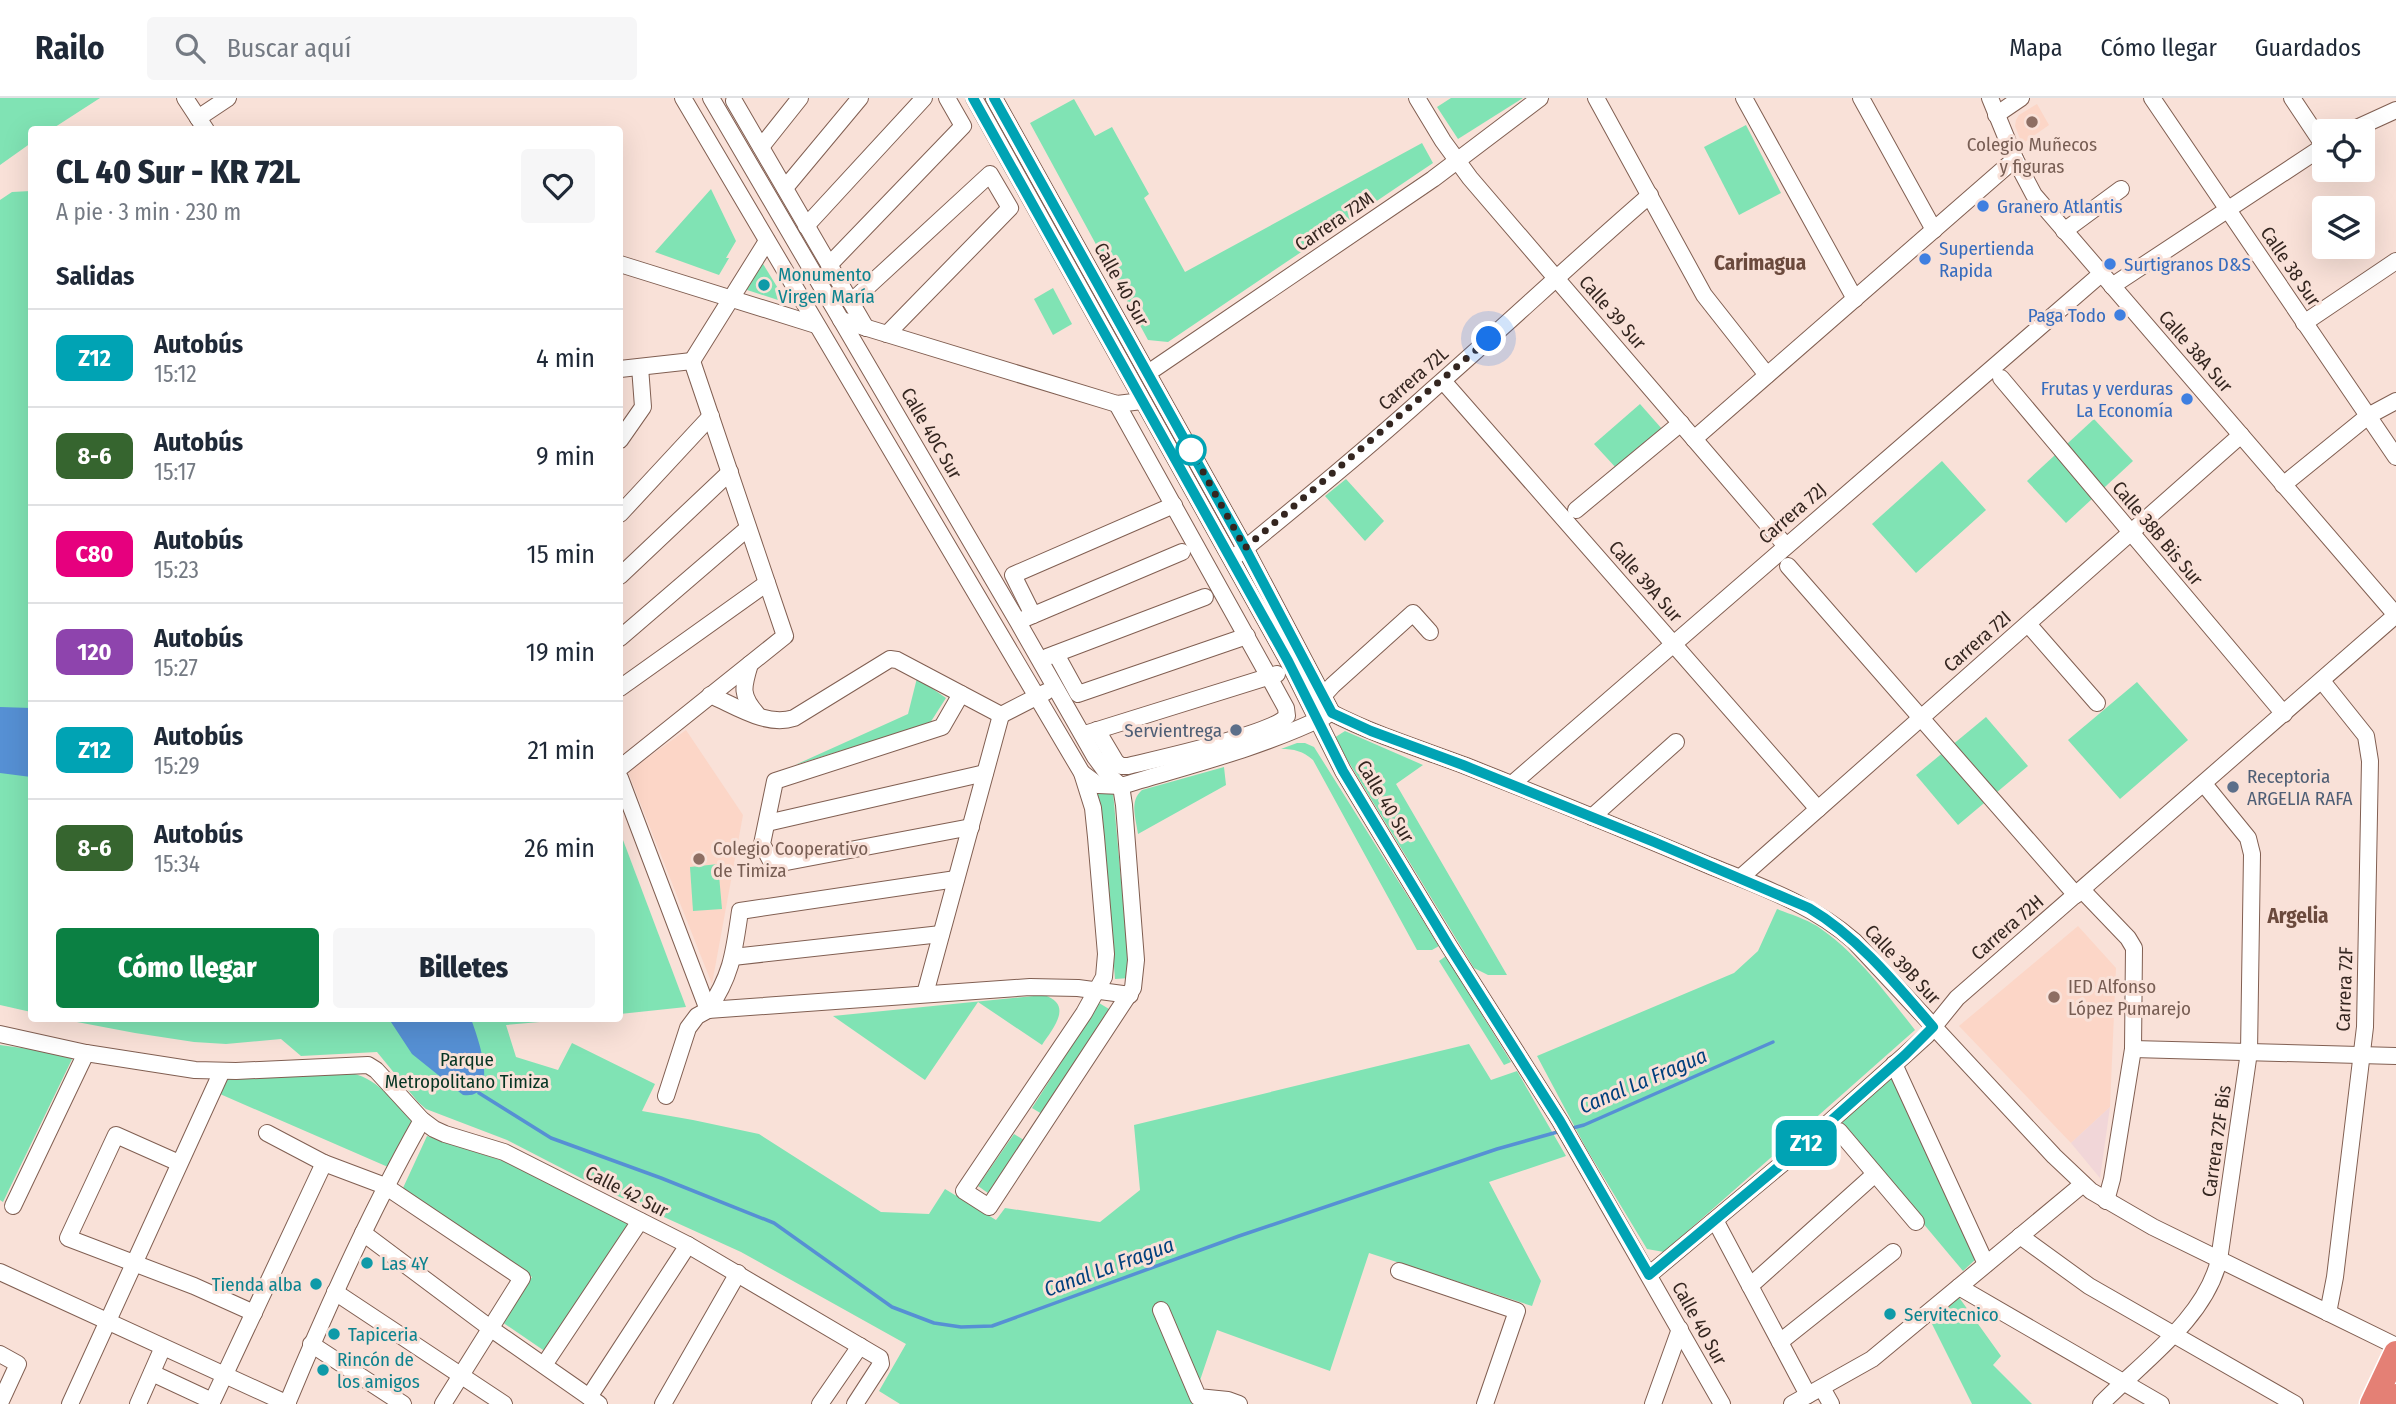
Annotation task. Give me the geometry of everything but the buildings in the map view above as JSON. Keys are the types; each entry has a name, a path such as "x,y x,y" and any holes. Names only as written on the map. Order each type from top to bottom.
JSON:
{"highway":[{"path":"2372,1404 2396,1353"},
{"path":"2392,1404 2396,1396"}],"street":[{"path":"185,98 202,124 228,98"},
{"path":"683,98 1082,773 1093,808 1106,954 1104,977 964,1191 989,1207 1130,995 1136,980 1121,786"},
{"name":"Calle 40C Sur","path":"711,98 887,397 1026,618"},
{"path":"761,147 800,98"},
{"path":"785,188 860,98"},
{"path":"806,226 924,98"},
{"path":"829,265 963,126 947,98"},
{"name":"Calle 40 Sur","path":"995,98 1324,688 1325,717 1343,771 1449,946 1560,1121 1721,1404"},
{"name":"Calle 39 Sur","path":"1417,98 1457,161 1786,546"},
{"name":"Carrera 72M","path":"1148,373 1457,161 1541,98"},
{"path":"1596,98 1704,295 1767,375"},
{"path":"1744,98 1855,299"},
{"path":"1861,98 1934,230"},
{"name":"Calle 38A Sur","path":"1990,98 2014,159 2034,195 2396,615"},
{"path":"1997,115 2021,98"},
{"name":"Calle 38 Sur","path":"2152,98 2396,457"},
{"path":"2291,98 2312,129"},
{"path":"707,138 736,99 866,328"},
{"name":"Calle 40 Sur","path":"978,102 1292,670 1325,717"},
{"path":"2375,120 2396,110"},
{"name":"Carrera 72J","path":"1512,784 1786,546 2106,280 2227,209 2312,154"},
{"path":"1694,439 2014,159"},
{"path":"850,302 990,174 1010,208 887,334"},
{"path":"2064,232 2121,189"},
{"name":"Carrera 72L","path":"1231,560 1443,381 1650,195"},
{"path":"692,361 767,241"},
{"path":"2304,323 2396,261"},
{"path":"623,265 816,325"},
{"path":"841,320 1117,404 1142,401"},
{"path":"623,369 692,361"},
{"path":"623,766 785,636 692,361"},
{"path":"623,436 643,407 640,367"},
{"name":"Calle 38B Bis Sur","path":"2001,378 2284,714"},
{"name":"Calle 39A Sur","path":"1443,381 1818,809"},
{"path":"866,410 887,397"},
{"path":"2283,485 2368,416 2396,401"},
{"path":"1082,773 1098,785 1121,786 1153,768 1280,722 1285,719 1287,712 1117,404"},
{"path":"623,511 711,416"},
{"path":"1576,510 1681,423"},
{"name":"Carrera 72I","path":"1740,878 2241,435"},
{"path":"623,573 730,472"},
{"name":"Calle 40C Sur","path":"1121,786 1100,766 1090,732 1056,687 1040,660 1013,575 1174,505"},
{"path":"623,636 748,528"},
{"path":"1026,618 1182,552"},
{"path":"1788,566 1921,718 2079,892 2128,937 2134,948 2133,1049 2106,1201"},
{"path":"623,686 767,583"},
{"path":"1040,660 1205,597"},
{"path":"1324,688 1413,613 1430,632"},
{"name":"Carrera 72H","path":"1649,1275 1922,1040 1956,999 2396,615"},
{"path":"2028,624 2097,703"},
{"path":"1056,654 1078,694 1247,636"},
{"path":"710,695 758,716 782,722 794,718 883,662 897,660 1001,715"},
{"path":"750,664 744,688 745,697 758,716"},
{"path":"1292,670 1090,732 1121,766 1153,768 1257,745 1325,717"},
{"name":"Carrera 72F","path":"2322,681 2366,736 2370,748 2363,1055 2329,1313"},
{"path":"925,994 1001,715 1056,687"},
{"path":"961,694 942,727 778,780 773,784 762,844 772,863 776,864 971,827"},
{"name":"Calle 39B Sur","path":"1325,717 1371,731 1512,784 1802,905 1841,929 1854,941 2083,1184 2106,1201 2219,1260 2396,1346"},
{"path":"1592,817 1676,742"},
{"path":"767,823 985,773"},
{"name":"Carrera 72F Bis","path":"2101,1404 2173,1335 2205,1297 2219,1260 2249,1052 2252,854 2248,838 2204,784"},
{"path":"623,786 708,1010"},
{"path":"708,1010 727,979 740,911 956,879"},
{"path":"733,957 941,934"},
{"path":"666,1096 688,1028 697,1016 708,1010 1053,986 1130,995"},
{"path":"0,1034 86,1053 195,1070 222,1071 70,1404"},
{"path":"2133,1049 2396,1056"},
{"path":"13,1206 86,1053"},
{"path":"1894,1064 1986,1264"},
{"name":"Calle 42 Sur","path":"222,1071 368,1065 376,1070 422,1120 445,1135 504,1152 688,1245 882,1360 855,1404"},
{"path":"1016,1115 1039,1132"},
{"path":"0,1272 287,1404 311,1344 385,1186 422,1120"},
{"path":"1839,1131 1916,1222"},
{"path":"267,1133 324,1163 385,1186 522,1278 443,1404"},
{"path":"180,1163 116,1135 68,1238 194,1286 254,1313"},
{"path":"152,1373 212,1403 324,1163"},
{"path":"1750,1286 1875,1174"},
{"path":"1792,1404 1872,1359 2083,1184"},
{"path":"1715,1220 1780,1342 1815,1391 1831,1404"},
{"path":"544,1365 640,1221"},
{"path":"363,1233 490,1328 594,1400 688,1245"},
{"path":"2020,1236 2089,1286 2295,1404"},
{"path":"1780,1342 1893,1252"},
{"path":"1399,1271 1517,1311 1485,1404"},
{"path":"663,1404 738,1273"},
{"path":"1959,1287 2161,1404"},
{"path":"335,1292 505,1404"},
{"path":"1161,1310 1198,1397 1231,1403"},
{"path":"1653,1404 1680,1329"},
{"path":"311,1344 403,1404"},
{"path":"820,1404 860,1346"},
{"path":"138,1404 163,1347"},
{"path":"0,1354 18,1364 0,1403"}],"shaded area":[{"name":"Colegio Muñecos y figuras","path":"2037,104 2049,125 2022,144 2015,126 2016,120 2019,115"},
{"name":"Colegio Cooperativo de Timiza","path":"686,730 743,815 712,984 628,772"},
{"name":"IED Alfonso López Pumarejo","path":"2078,926 2116,968 2110,1107 2071,1143 1959,1026"},
{"path":"2110,1107 2100,1178 2071,1143"}],"green space":[{"path":"0,98 100,98 57,126 28,126 28,145 0,165"},
{"path":"1451,98 1523,98 1458,139 1437,107"},
{"path":"1074,99 1095,136 1112,127 1149,194 1144,198 1185,272 1422,143 1433,163 1168,342 1148,340 1030,123"},
{"path":"1746,125 1781,193 1739,215 1704,147"},
{"path":"711,189 736,241 719,275 655,252"},
{"path":"28,191 28,1011 0,1005 0,200 12,192"},
{"path":"760,259 787,303 744,289"},
{"path":"1053,288 1072,324 1053,335 1034,299"},
{"path":"1640,404 1662,429 1617,469 1594,444"},
{"path":"2094,419 2133,461 2066,523 2027,481"},
{"path":"1942,461 1986,510 1916,573 1872,524"},
{"path":"1346,479 1384,521 1365,541 1325,496"},
{"path":"917,678 946,698 930,723 795,765 908,714"},
{"path":"2137,682 2188,740 2120,799 2068,740"},
{"path":"1986,717 2028,766 1958,825 1916,775"},
{"path":"1345,731 1423,765 1396,784 1507,975 1488,975 1474,968 1334,738"},
{"path":"1297,743 1314,747 1439,946 1432,950 1417,950 1313,760 1298,751 1281,749"},
{"path":"1224,767 1226,785 1138,834 1134,805 1142,790"},
{"path":"1095,790 1113,792 1130,978 1115,979 1102,815"},
{"path":"623,840 686,1007 623,1014"},
{"path":"718,864 722,909 693,911 690,867"},
{"path":"1777,909 1813,923 1845,948 1870,974 1915,1030 1664,1252 1647,1249 1586,1148 1537,1056 1734,973 1758,951"},
{"path":"1446,956 1511,1062 1504,1065 1439,961"},
{"path":"1044,995 1053,999 1059,1011 1055,1024 1042,1045 978,1002 925,1080 833,1016"},
{"path":"1099,1003 1109,1009 1042,1114 1032,1108"},
{"name":"Parque Metropolitano Timiza","path":"77,1022 540,1022 506,1025 516,1057 558,1070 572,1043 655,1084 642,1111 759,1134 881,1212 929,1214 945,1189 996,1220 1005,1208 1100,1222 1140,1190 1134,1125 1469,1044 1491,1080 1517,1071 1566,1156 1489,1182 1541,1281 1532,1306 1369,1253 1330,1371 1217,1330 1192,1404 900,1404 879,1391 906,1344 741,1252 600,1188 507,1140 426,1109 377,1052 301,1056 281,1039 226,1044 135,1033"},
{"path":"0,1045 74,1055 3,1202 0,1200"},
{"path":"347,1072 375,1084 413,1120 388,1167 220,1094 227,1079"},
{"path":"1894,1075 1976,1259 1963,1271 1839,1123"},
{"path":"1014,1134 1024,1140 988,1193 978,1186"},
{"path":"427,1136 512,1164 629,1224 546,1352 502,1322 532,1277 403,1188"},
{"path":"1958,1296 2001,1356 1993,1365 2032,1404 1972,1404 1929,1318"}],"water":[{"path":"0,707 28,708 28,777 0,773"},
{"path":"391,1022 472,1022 484,1066 481,1088 475,1094 463,1095 412,1054"}],"waterway":[{"name":"Canal La Fragua","path":"1569,1129 1584,1125 1773,1042"},
{"name":"Canal La Fragua","path":"479,1093 551,1138 774,1223 892,1307 934,1323 961,1327 992,1326 1239,1236 1497,1149 1561,1131"}],"bus line":[{"name":"Z12","path":"973,98 1288,661 1343,771 1449,946 1560,1121 1649,1275 1789,1158 1933,1027 1854,941 1809,908 1654,842 1371,731 1332,713 1245,548 994,98"}],"place":[{"name":"Colegio Muñecos y figuras","path":"2032,122"},
{"name":"Granero Atlantis","path":"1983,206"},
{"name":"Supertienda Rapida","path":"1925,259"},
{"name":"Surtigranos D&S","path":"2110,264"},
{"name":"Monumento Virgen María","path":"764,285"},
{"name":"Paga Todo","path":"2120,315"},
{"name":"Frutas y verduras La Economía","path":"2187,399"},
{"name":"Servientrega","path":"1236,730"},
{"name":"Receptoria ARGELIA RAFA","path":"2233,787"},
{"name":"Colegio Cooperativo de Timiza","path":"699,859"},
{"name":"IED Alfonso López Pumarejo","path":"2054,997"},
{"name":"Las 4Y","path":"367,1263"},
{"name":"Tienda alba","path":"316,1284"},
{"name":"Servitecnico","path":"1890,1314"},
{"name":"Tapiceria","path":"334,1334"},
{"name":"Rincón de los amigos","path":"323,1370"}],"district":[{"name":"Carimagua","path":"1760,263"},
{"name":"Argelia","path":"2298,916"}],"route":[{"path":"1191,450 1245,548 1489,339"}]}
